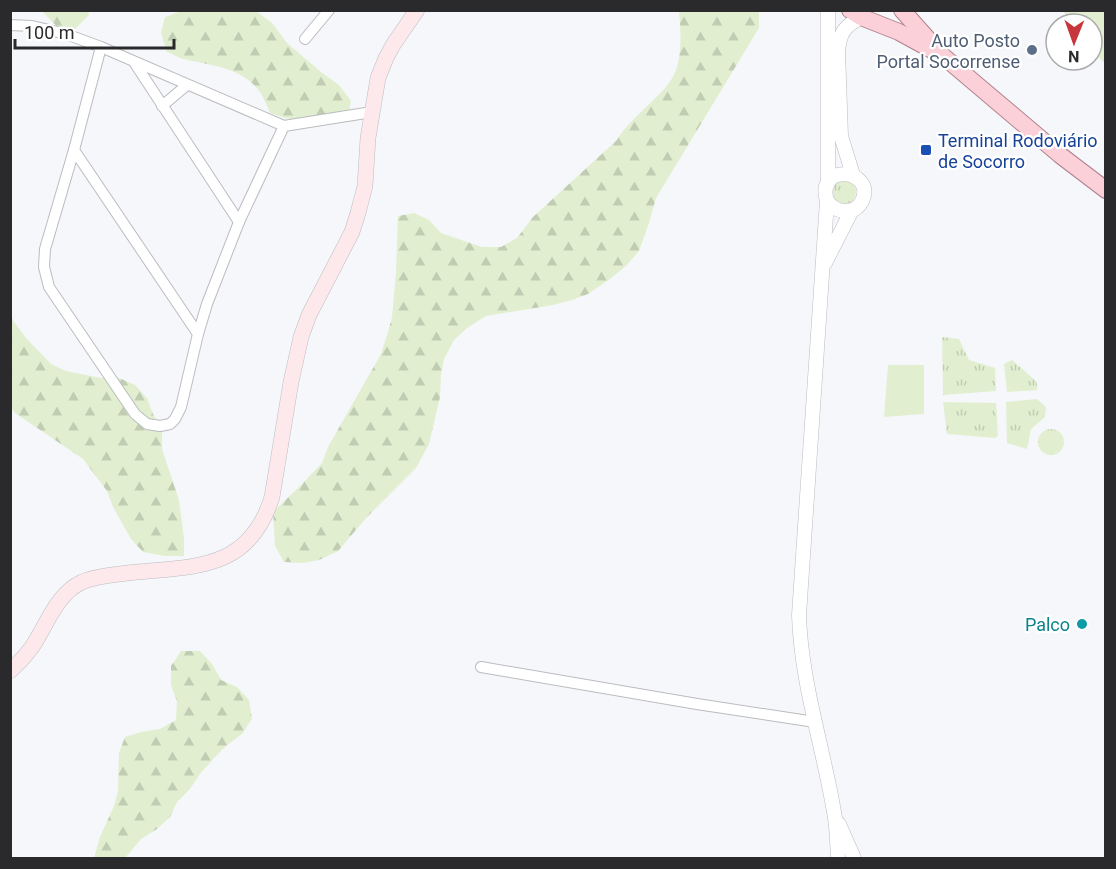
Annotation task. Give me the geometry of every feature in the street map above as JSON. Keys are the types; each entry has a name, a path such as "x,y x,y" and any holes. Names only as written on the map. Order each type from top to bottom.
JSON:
{"main road":[{"path":"902,10 943,56 1060,155 1106,190"},
{"path":"10,671 32,646 68,591 82,582 104,576 183,567 218,560 243,546 260,526 267,514 272,497 291,382 301,337 309,315 351,232 363,198 378,78 386,58 413,12"},
{"path":"861,13 943,56"}],"street":[{"path":"305,39 328,10"},
{"path":"828,10 828,183"},
{"path":"853,175 841,136 838,51 842,32 861,13"},
{"path":"10,25 48,28 66,34 284,126 372,112"},
{"path":"101,47 45,249 44,267 49,287 135,414 147,424 160,426 170,424 181,407 207,304 239,222 284,126"},
{"path":"134,62 239,222"},
{"path":"162,106 187,85"},
{"path":"74,150 198,334"},
{"path":"827,201 835,209 846,212 852,210 862,201 864,195 862,186 857,178 846,173 832,178 825,189 827,201 799,615 807,688 834,814 838,858"},
{"path":"822,271 852,210"},
{"path":"481,667 815,722"},
{"path":"834,814 854,858"}],"green space":[{"path":"42,11 88,11 89,15 67,37"},
{"path":"182,11 256,11 272,23 287,43 339,85 351,101 348,117 313,122 285,118 270,113 260,92 244,77 226,69 167,52 161,33 165,17"},
{"path":"679,11 759,11 759,28 656,198 639,251 626,266 588,294 553,305 486,316 467,328 454,340 444,359 440,397 429,444 416,468 367,517 338,551 319,560 303,563 284,562 275,546 273,512 322,463 328,447 381,354 392,317 398,216 414,213 429,220 441,233 482,247 501,247 517,238 533,217 617,140 630,123 668,84 678,65 681,37"},
{"path":"1063,11 1103,12 1064,12"},
{"path":"1104,13 1105,14 1104,63"},
{"path":"844,180 852,184 856,192 852,200 844,204 836,200 832,192 836,184"},
{"path":"10,313 26,338 51,364 66,371 101,378 119,378 135,385 147,398 162,430 162,449 179,500 184,556 165,556 143,552 131,539 107,491 83,459 15,413 10,406"},
{"path":"942,337 959,339 969,360 995,368 996,391 943,395"},
{"path":"1012,360 1037,382 1037,390 1007,392 1004,364"},
{"path":"888,365 924,365 924,414 884,417"},
{"path":"1037,399 1046,407 1045,417 1031,429 1027,449 1007,443 1006,402"},
{"path":"943,402 996,403 998,436 995,438 947,434"},
{"path":"1051,429 1060,433 1064,442 1060,451 1051,455 1042,451 1038,442 1042,433"},
{"path":"181,651 200,651 212,664 221,680 237,687 249,700 252,719 242,734 226,746 200,774 177,802 170,817 141,839 125,858 94,858 118,791 119,753 125,737 160,729 176,720 177,701 171,685 171,666"}],"place":[{"name":"Auto Posto Portal Socorrense","path":"1032,50"},
{"name":"Terminal Rodoviário de Socorro","path":"926,150"},
{"name":"Palco","path":"1082,624"}]}
